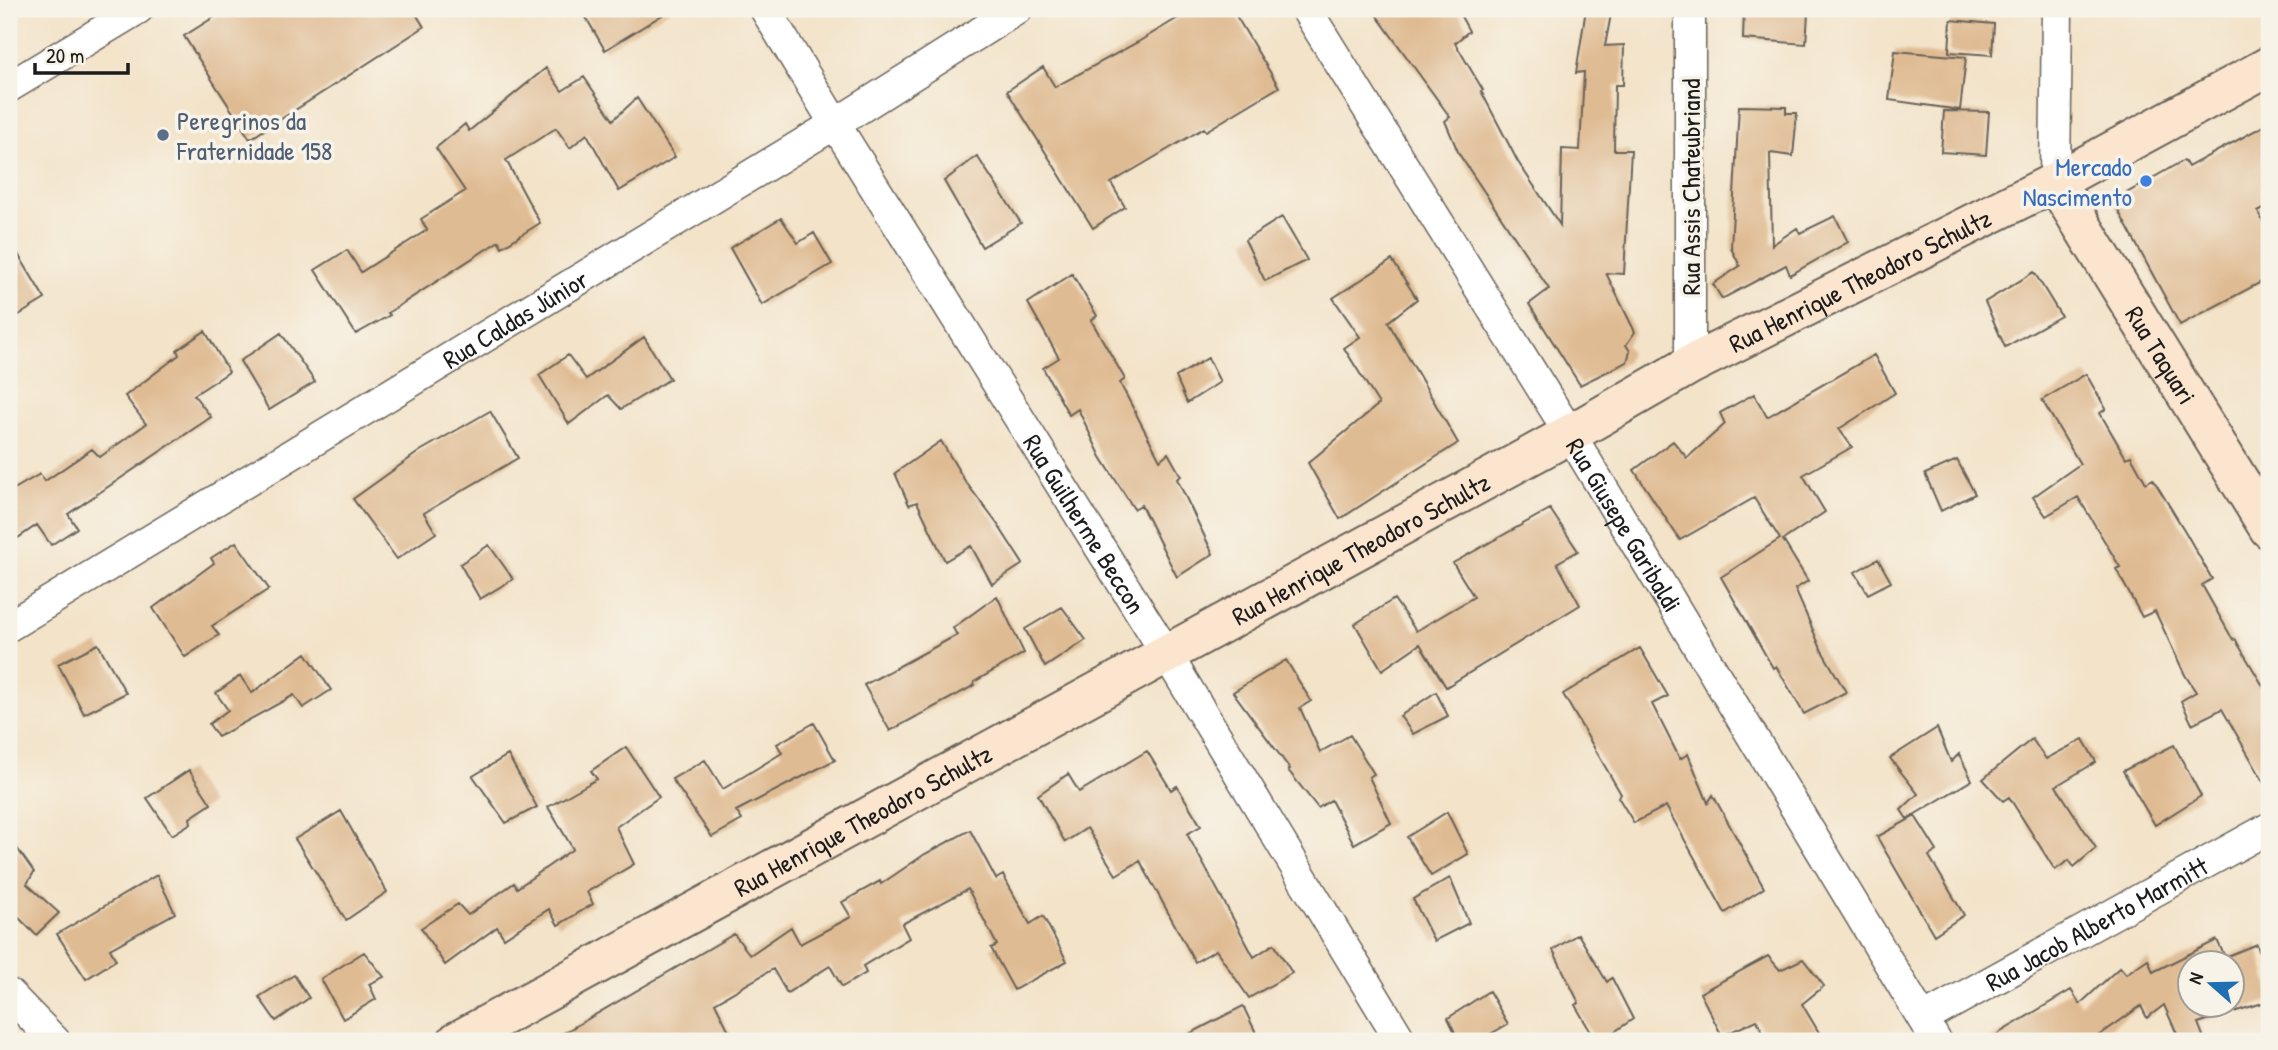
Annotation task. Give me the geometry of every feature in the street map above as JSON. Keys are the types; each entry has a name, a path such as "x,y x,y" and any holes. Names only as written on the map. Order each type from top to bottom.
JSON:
{"street":[{"path":"9,87 138,9"},
{"name":"Rua Guilherme Beccon","path":"765,9 1166,653 1401,1041"},
{"name":"Rua Caldas Júnior","path":"9,626 835,124 1017,9"},
{"name":"Rua Giusepe Garibaldi","path":"1306,9 1570,434 1930,1030"},
{"name":"Rua Assis Chateubriand","path":"1690,9 1690,365"},
{"path":"2055,181 2057,9"},
{"name":"Rua Henrique Theodoro Schultz","path":"457,1041 1570,434 1690,365 2055,181 2269,66"},
{"name":"Rua Taquari","path":"2055,181 2269,528"},
{"name":"Rua Jacob Alberto Marmitt","path":"1930,1030 2269,828"},
{"path":"9,994 55,1041"}],"building":[{"path":"227,9 413,9 424,27 250,139 184,36"},
{"path":"581,9 672,9 605,50"},
{"path":"1193,9 1232,9 1279,87 1111,183 1125,207 1093,228 1007,91 1043,67 1055,87"},
{"path":"1372,9 1457,9 1469,31 1455,43 1483,90 1481,91 1518,162 1560,225 1562,149 1580,150 1584,72 1576,73 1586,9 1612,9 1605,46 1624,45 1623,85 1615,85 1614,150 1631,150 1624,274 1606,273 1635,332 1626,345 1630,351 1627,362 1580,385 1529,304 1549,289 1459,154 1445,121 1450,117"},
{"path":"1744,9 1808,13 1806,44 1743,39"},
{"path":"1951,20 1994,24 1992,55 1949,52"},
{"path":"1895,51 1966,57 1960,110 1889,100"},
{"path":"546,68 562,91 584,77 613,120 637,98 675,157 619,191 587,134 570,148 556,128 506,160 540,223 502,247 499,241 388,313 390,315 356,334 315,270 347,250 361,272 427,230 421,219 465,191 436,148 465,124 469,131"},
{"path":"1739,106 1786,107 1786,113 1797,113 1793,156 1770,153 1772,245 1797,228 1800,233 1835,216 1848,242 1790,275 1786,265 1722,299 1713,284 1740,266 1731,248"},
{"path":"1944,111 1989,112 1986,155 1941,152"},
{"path":"2269,123 2269,206 2258,212 2269,233 2269,278 2180,325 2113,201 2184,160 2188,167"},
{"path":"977,156 1021,223 982,247 944,181"},
{"path":"1282,217 1307,260 1265,281 1245,240"},
{"path":"781,218 798,243 814,233 832,264 762,305 730,248"},
{"path":"9,239 45,299 9,321"},
{"path":"1392,260 1417,299 1388,322 1458,443 1340,519 1308,463 1379,404 1344,348 1360,337 1333,298"},
{"path":"2034,272 2061,316 2005,347 1985,302"},
{"path":"1072,274 1097,316 1091,320 1125,379 1120,383 1160,460 1168,453 1181,476 1177,479 1213,554 1177,577 1141,505 1134,509 1101,457 1078,409 1069,415 1043,368 1059,358 1028,303"},
{"path":"205,331 229,372 194,395 211,417 68,514 77,528 51,545 37,525 9,544 9,492 40,474 45,481 92,449 100,457 146,424 125,396 179,355 177,350"},
{"path":"281,333 315,382 269,410 240,361"},
{"path":"644,337 670,379 621,409 608,395 569,424 539,375 568,355 586,379"},
{"path":"1874,355 1895,393 1839,429 1852,447 1803,475 1825,512 1783,540 1808,581 1795,589 1822,651 1846,692 1804,714 1776,666 1773,668 1721,577 1780,539 1754,498 1680,540 1634,470 1673,441 1687,458 1725,424 1720,413 1754,394 1767,417"},
{"path":"1208,358 1220,382 1187,403 1176,377"},
{"path":"2086,374 2106,409 2100,413 2126,458 2131,456 2146,483 2153,479 2186,533 2212,579 2202,585 2269,696 2269,791 2222,709 2192,724 2181,701 2196,692 2185,675 2155,611 2142,617 2116,569 2120,567 2078,497 2046,516 2033,497 2080,464 2042,400"},
{"path":"490,411 518,458 424,513 436,533 397,559 353,499 420,451"},
{"path":"941,441 965,481 1023,564 992,584 971,546 945,561 917,502 909,505 895,473"},
{"path":"1957,460 1975,494 1941,511 1925,474"},
{"path":"1550,509 1578,551 1557,563 1580,605 1446,687 1420,644 1382,670 1355,624 1394,599 1416,631 1474,597 1453,563"},
{"path":"236,542 269,589 212,626 219,635 185,657 153,608 214,563 211,558"},
{"path":"489,545 513,579 480,599 460,564"},
{"path":"1878,559 1891,582 1868,594 1855,572"},
{"path":"997,596 1024,653 974,682 975,685 890,731 864,685 957,635 953,628"},
{"path":"1062,607 1086,640 1045,667 1025,629"},
{"path":"98,644 126,693 84,714 58,664"},
{"path":"1640,648 1668,696 1652,704 1680,759 1688,754 1708,803 1713,795 1764,888 1725,913 1666,806 1634,823 1618,797 1621,794 1563,694"},
{"path":"306,653 331,690 303,708 294,695 218,737 209,724 228,710 216,693 240,676 252,693"},
{"path":"1286,660 1311,701 1300,708 1320,752 1350,735 1374,774 1369,777 1391,823 1354,844 1331,800 1318,808 1233,692"},
{"path":"1436,692 1448,716 1413,734 1400,716"},
{"path":"814,723 835,760 736,811 742,820 712,837 672,779 705,760 723,789 782,753 777,744"},
{"path":"1937,728 1951,762 1959,754 1972,780 1907,819 1901,810 1918,794 1890,758"},
{"path":"2032,739 2046,759 2083,739 2096,762 2056,786 2096,848 2074,867 2069,860 2055,870 2009,797 2003,801 1983,779"},
{"path":"2174,745 2201,796 2155,825 2123,771"},
{"path":"626,747 659,797 616,827 634,864 587,892 593,904 558,925 549,909 504,938 497,927 445,965 421,928 458,904 468,915 514,883 517,888 573,849 548,807 597,779 591,771"},
{"path":"1147,751 1171,790 1177,786 1201,826 1187,834 1254,957 1274,944 1292,973 1249,998 1216,950 1195,962 1140,861 1116,875 1087,828 1065,842 1038,795 1068,774 1079,792"},
{"path":"508,755 537,807 506,823 473,776"},
{"path":"189,770 211,804 190,818 191,823 172,835 147,798"},
{"path":"341,811 387,892 346,920 295,839"},
{"path":"1447,812 1468,854 1431,876 1407,837"},
{"path":"1915,816 1937,851 1929,856 1964,915 1934,935 1877,837"},
{"path":"970,830 996,879 1003,875 1030,924 1043,916 1067,961 1014,990 991,948 997,945 968,889 902,924 909,938 863,966 866,973 842,987 830,966 787,993 773,969 715,1003 734,1041 550,1041 734,934 750,955 791,927 800,944 851,917 842,902 880,881 881,884 925,854"},
{"path":"9,837 34,872 27,884 59,913 36,935 12,911 9,918"},
{"path":"157,875 175,913 110,949 116,960 86,979 57,934"},
{"path":"1450,878 1469,923 1434,941 1413,899"},
{"path":"1578,934 1607,982 1612,978 1633,1019 1601,1041 1596,1041 1575,1005 1579,1003 1553,950"},
{"path":"2217,940 2221,948 2201,948"},
{"path":"2257,944 2269,986 2269,1001 2246,1008 2246,948"},
{"path":"364,952 384,977 369,984 376,999 343,1019 321,979"},
{"path":"1768,956 1780,970 1803,959 1824,986 1802,1004 1824,1041 1767,1041 1757,1020 1722,1036 1700,993"},
{"path":"2148,959 2153,972 2176,960 2176,1018 2214,1018 2198,1023 2205,1041 2180,1041 2164,1005 2147,1018 2141,1006 2091,1041 1986,1041 2071,990 2080,1004 2120,967 2126,974"},
{"path":"294,975 309,998 276,1021 259,997"},
{"path":"1489,991 1508,1024 1478,1041 1459,1041 1448,1018"},
{"path":"1243,1006 1260,1041 1176,1041"}],"place":[{"name":"Peregrinos da Fraternidade 158","path":"163,135"},
{"name":"Mercado Nascimento","path":"2146,181"}]}
